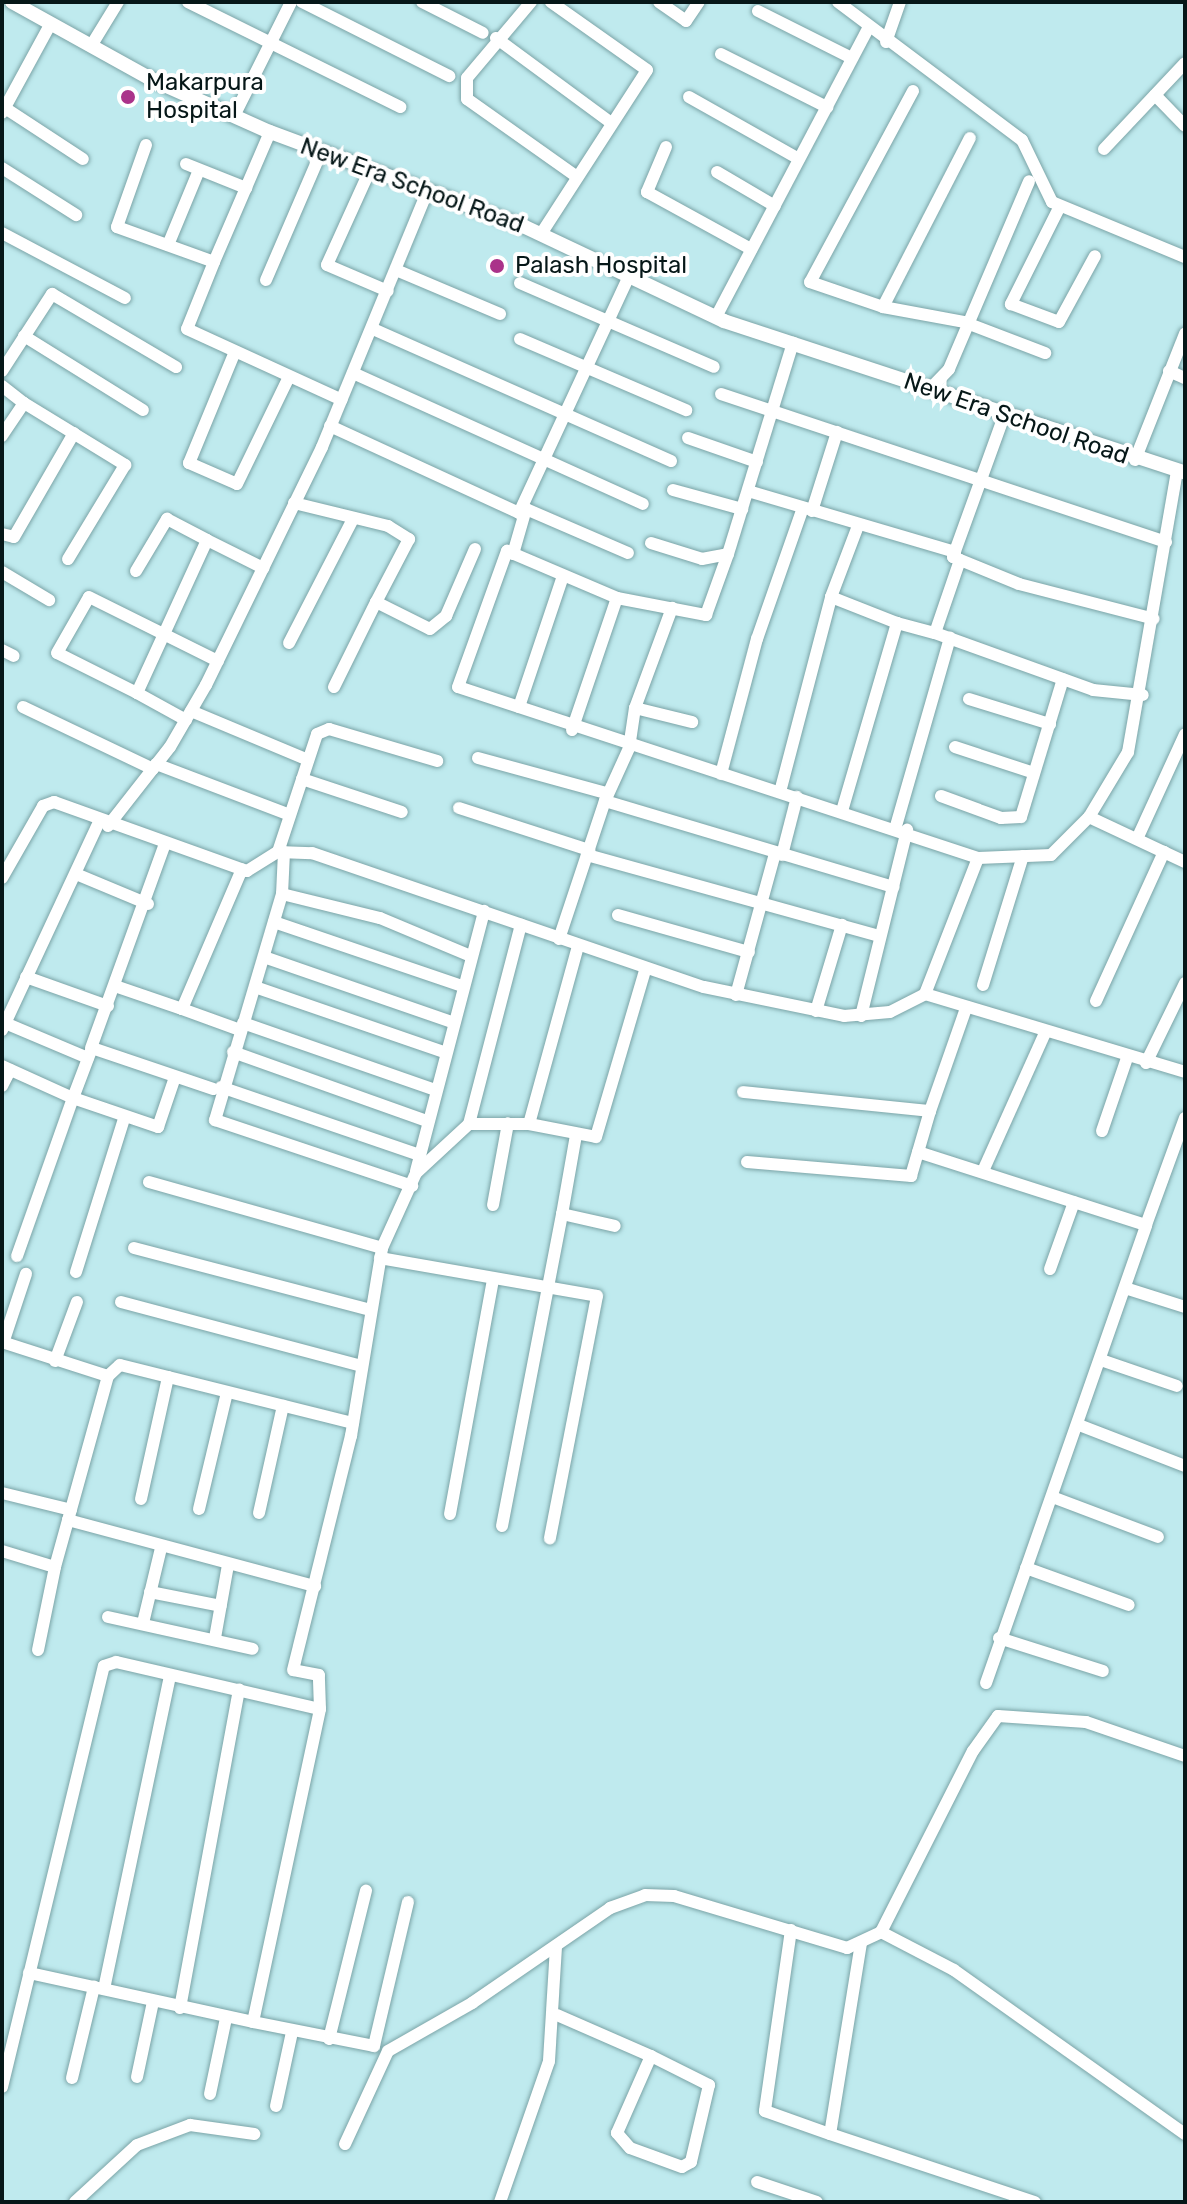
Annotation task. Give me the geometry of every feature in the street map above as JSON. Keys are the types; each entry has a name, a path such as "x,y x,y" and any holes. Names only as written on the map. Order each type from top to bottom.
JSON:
{"street":[{"name":"New Era School Road","path":"12,2 91,46 234,116 541,234 716,317 1135,460 1181,472"},
{"path":"91,46 118,2"},
{"path":"188,2 400,107"},
{"path":"234,116 291,2"},
{"path":"302,2 449,76"},
{"path":"422,2 490,35 610,122"},
{"path":"531,2 490,35 467,78 467,99 573,174"},
{"path":"541,234 573,174 647,70 551,2"},
{"path":"659,2 686,21 699,2"},
{"path":"838,2 868,29 1022,140 1060,206 1185,257"},
{"path":"886,42 900,2"},
{"path":"758,11 852,58"},
{"path":"51,23 3,111 83,159"},
{"path":"716,317 868,29"},
{"path":"721,54 827,107"},
{"path":"1104,149 1185,63"},
{"path":"913,91 810,282 883,307 964,322 1045,353"},
{"path":"1155,95 1185,126"},
{"path":"689,97 799,159"},
{"path":"270,132 187,329 234,354 342,400"},
{"path":"883,307 970,138"},
{"path":"146,145 117,227 214,262"},
{"path":"666,147 647,192 751,249"},
{"path":"266,280 321,152"},
{"path":"186,164 246,188"},
{"path":"2,168 76,215"},
{"path":"168,245 199,170"},
{"path":"370,170 327,265 388,291"},
{"path":"717,172 775,206"},
{"path":"929,390 949,369 964,322 1029,181"},
{"path":"420,1155 217,1088 4,1026 103,824 155,767 218,661 342,400 427,192"},
{"path":"1060,206 1011,304 1059,322 1095,256"},
{"path":"2,233 125,298"},
{"path":"396,270 500,314"},
{"path":"513,554 526,509 630,274"},
{"path":"520,283 609,318 714,367"},
{"path":"2,371 52,294 176,367"},
{"path":"373,329 671,461"},
{"path":"1135,460 1185,334"},
{"path":"24,336 143,410"},
{"path":"520,339 686,410"},
{"path":"793,343 706,615 617,598 513,554 502,557 458,687 519,707 572,730 901,828 978,858 1051,855 1089,817 1128,752 1143,695 1166,542 1181,472"},
{"path":"234,354 189,463 237,484 289,377"},
{"path":"1169,371 1185,378"},
{"path":"353,373 643,504"},
{"path":"2,386 24,403 125,465 68,559"},
{"path":"721,394 1166,542"},
{"path":"2,436 24,403"},
{"path":"935,633 980,482 1004,416"},
{"path":"330,426 519,513 526,509"},
{"path":"721,774 807,510 837,432"},
{"path":"2,534 14,537 74,433"},
{"path":"688,438 757,462"},
{"path":"673,490 742,509"},
{"path":"748,491 958,556 1019,584 1154,619"},
{"path":"294,503 409,539 334,687"},
{"path":"526,509 628,553"},
{"path":"136,571 167,519 263,568"},
{"path":"289,643 353,519"},
{"path":"780,792 831,597 858,526"},
{"path":"137,693 207,540"},
{"path":"651,543 702,559 728,554"},
{"path":"376,602 430,629 439,626 475,549"},
{"path":"2,572 49,600"},
{"path":"519,707 563,576"},
{"path":"218,661 89,597 57,653 188,716 308,760"},
{"path":"831,597 897,623 950,638 1063,679 1143,695"},
{"path":"572,730 617,598"},
{"path":"559,939 606,797 629,748 635,708 672,608"},
{"path":"842,811 897,623"},
{"path":"861,1016 876,935 893,887 901,828 950,638"},
{"path":"941,796 1001,818 1021,817 1063,679"},
{"path":"969,699 1050,724"},
{"path":"23,707 155,767 290,815"},
{"path":"635,708 692,722"},
{"path":"414,1179 219,1125 217,1088 242,1026 282,894 281,852 317,734 329,729 437,761"},
{"path":"1137,839 1185,734"},
{"path":"955,747 1034,773"},
{"path":"478,758 778,854 893,887"},
{"path":"302,779 402,812"},
{"path":"736,995 797,797"},
{"path":"2,878 48,801 103,824 242,869 281,852 312,853 645,970 736,995 816,1011 861,1016 925,994 1127,1058 1185,1072"},
{"path":"459,808 588,852 876,935"},
{"path":"1089,817 1185,862"},
{"path":"17,1256 89,1053 148,904 165,844"},
{"path":"1096,1001 1164,852"},
{"path":"983,985 1023,856"},
{"path":"925,994 978,858"},
{"path":"182,1009 242,869"},
{"path":"76,874 148,904"},
{"path":"282,894 380,918 471,956"},
{"path":"253,2022 320,1709 319,1675 293,1670 353,1423 381,1253 414,1179 433,1089 484,911"},
{"path":"618,915 749,952"},
{"path":"274,922 462,986"},
{"path":"414,1179 469,1124 521,925"},
{"path":"816,1011 842,925"},
{"path":"529,1124 578,946"},
{"path":"264,957 452,1022"},
{"path":"469,1124 529,1124 596,1137 645,970"},
{"path":"26,977 108,1006"},
{"path":"1146,1063 1185,983"},
{"path":"115,986 433,1089"},
{"path":"255,987 444,1052"},
{"path":"747,1162 911,1176 966,1008"},
{"path":"983,1171 1045,1033"},
{"path":"233,1052 427,1121"},
{"path":"1102,1131 1127,1058"},
{"path":"2,1086 6,1068 124,1119 158,1127 175,1077"},
{"path":"743,1092 930,1111"},
{"path":"986,1683 999,1638 1055,1498 1185,1118"},
{"path":"76,1272 124,1119"},
{"path":"493,1205 508,1123"},
{"path":"502,1526 576,1135"},
{"path":"918,1152 1146,1225"},
{"path":"149,1182 381,1253 493,1280 547,1286 598,1300 550,1538"},
{"path":"1050,1269 1074,1202"},
{"path":"562,1214 615,1226"},
{"path":"134,1248 371,1310"},
{"path":"26,1274 3,1342 108,1376"},
{"path":"450,1514 493,1280"},
{"path":"1125,1288 1185,1307"},
{"path":"55,1361 77,1302"},
{"path":"121,1302 362,1366"},
{"path":"1101,1360 1177,1386"},
{"path":"38,1650 55,1567 108,1376 120,1365 353,1423"},
{"path":"141,1499 168,1377"},
{"path":"199,1509 227,1392"},
{"path":"259,1513 283,1406"},
{"path":"1079,1425 1185,1466"},
{"path":"2,1493 161,1548 315,1586"},
{"path":"1055,1498 1158,1537"},
{"path":"143,1623 161,1548"},
{"path":"2,1553 55,1567"},
{"path":"215,1638 228,1565"},
{"path":"1026,1568 1129,1605"},
{"path":"150,1592 221,1606"},
{"path":"108,1617 215,1638 253,1649"},
{"path":"999,1638 1103,1671"},
{"path":"2,2087 100,1673 116,1662 320,1709"},
{"path":"72,2078 99,1988 170,1675"},
{"path":"180,2008 239,1689"},
{"path":"345,2144 388,2051 556,1947 610,1908 645,1895 674,1896 847,1948 881,1932 973,1751 998,1716 1086,1722 1185,1756"},
{"path":"329,2039 366,1891"},
{"path":"29,1973 292,2032 374,2046 408,1902"},
{"path":"791,1930 765,2111 1035,2202"},
{"path":"881,1932 954,1970 1185,2134"},
{"path":"830,2134 861,1943"},
{"path":"500,2202 539,2107 557,2015 556,1947"},
{"path":"137,2077 153,2002"},
{"path":"557,2015 651,2056 710,2091 691,2162 682,2167 630,2148 617,2133 651,2056"},
{"path":"210,2094 226,2018"},
{"path":"276,2106 292,2032"},
{"path":"75,2202 137,2145 190,2125 254,2134"},
{"path":"757,2182 817,2202"}],"place":[{"name":"Makarpura Hospital","path":"128,97"},
{"name":"Palash Hospital","path":"497,266"}]}
